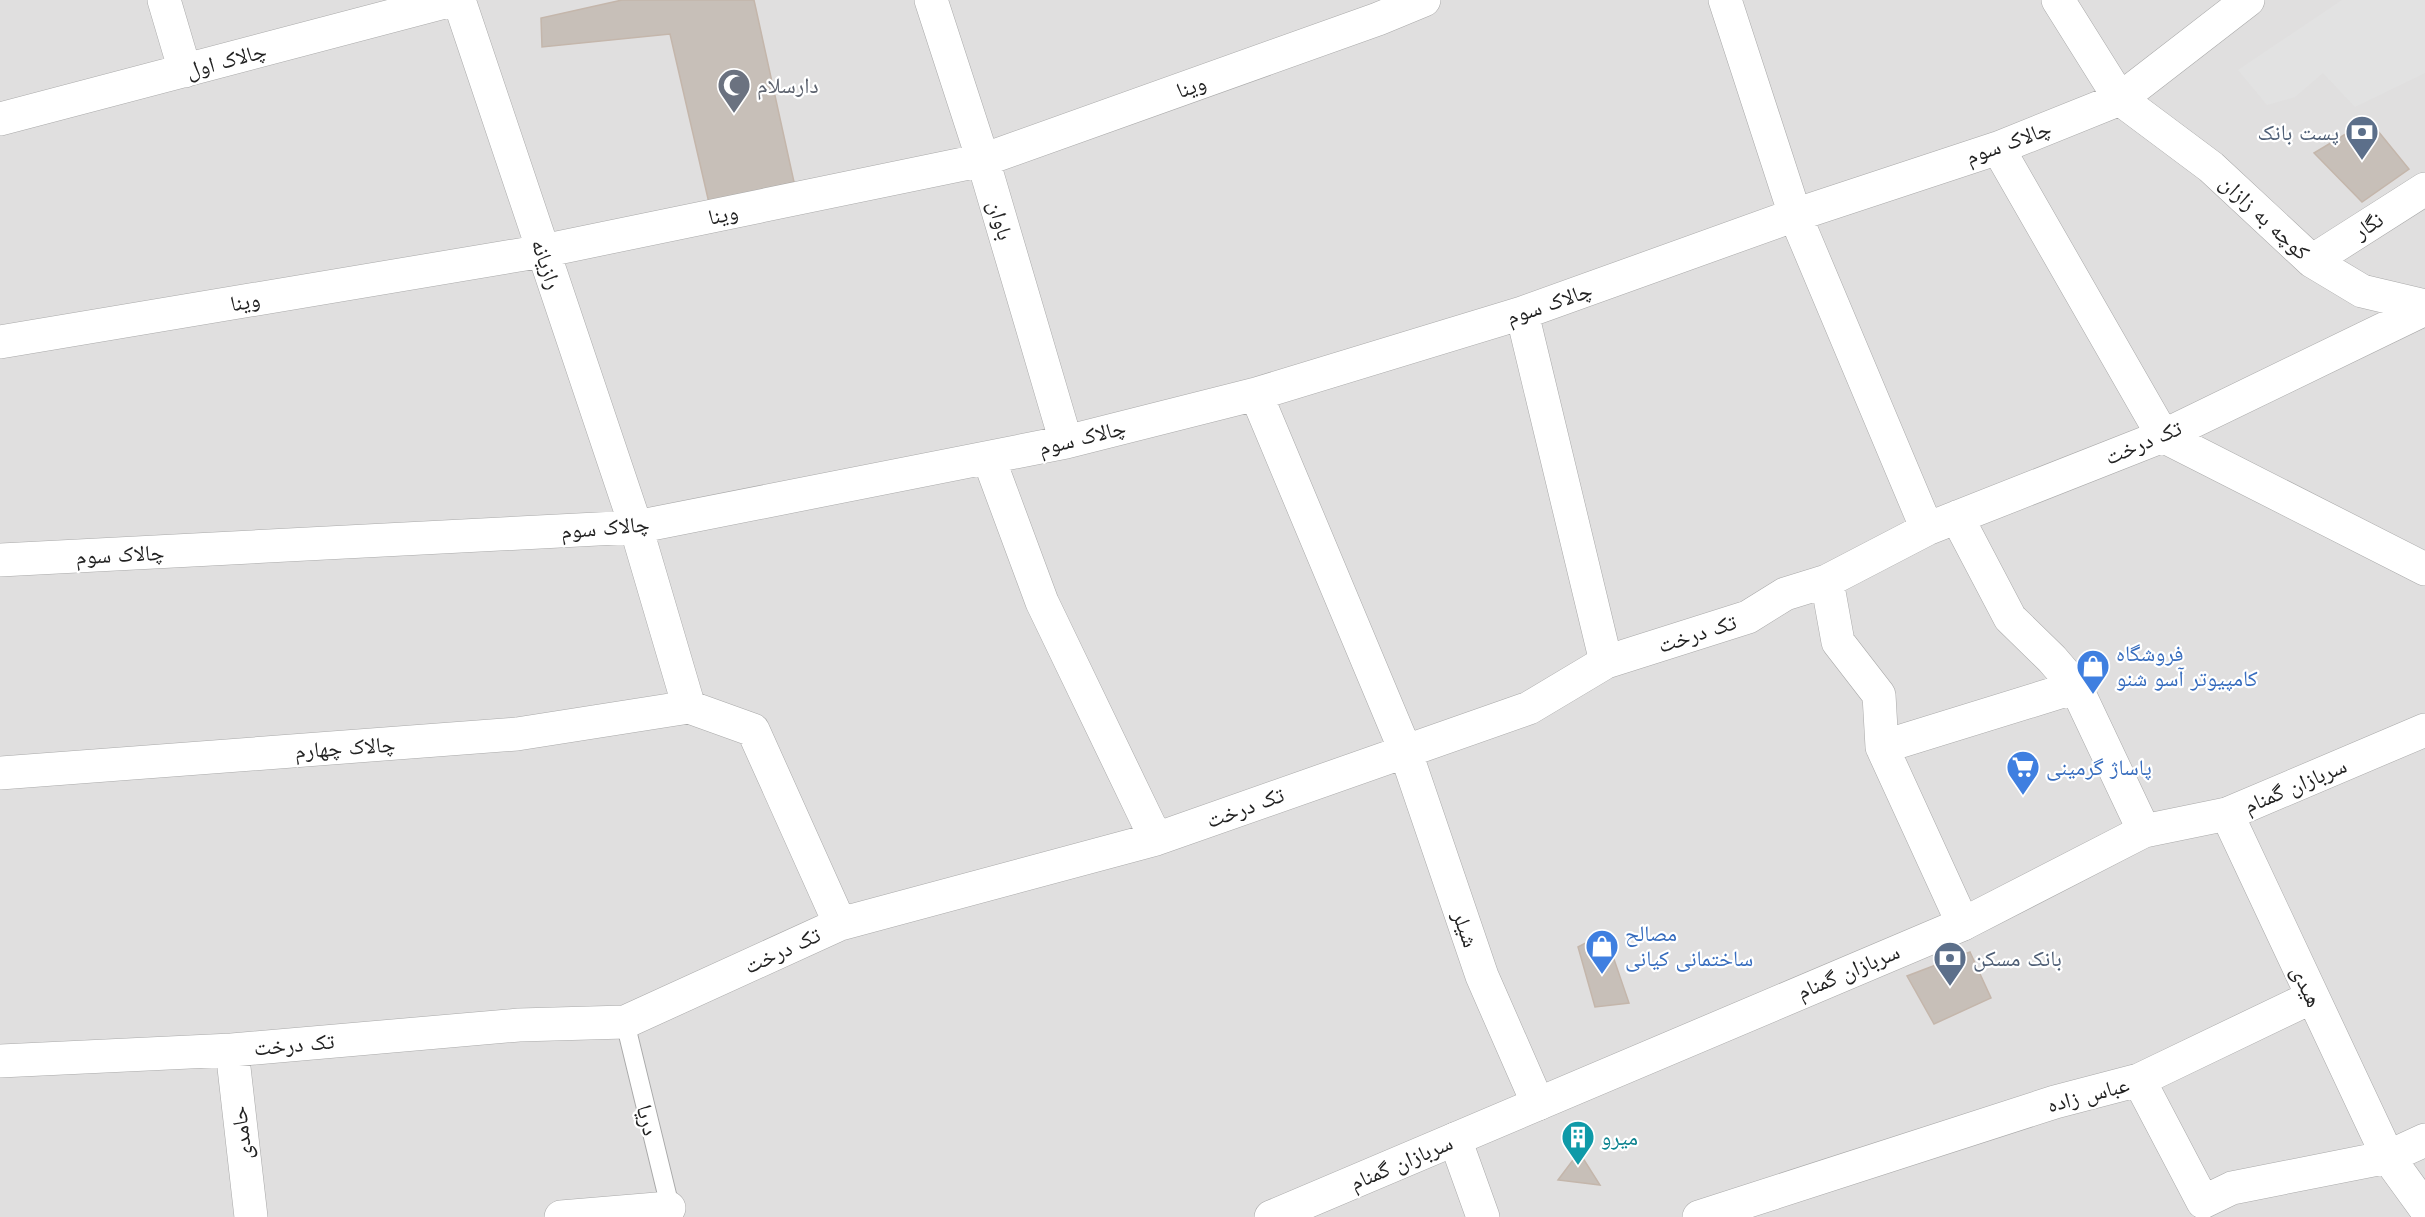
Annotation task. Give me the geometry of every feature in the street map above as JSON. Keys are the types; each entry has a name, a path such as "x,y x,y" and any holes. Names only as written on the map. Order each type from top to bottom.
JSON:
{"street":[{"path":"164,0 185,71"},
{"name":"چالاک اول","path":"0,119 452,0"},
{"name":"رازیانه","path":"459,0 636,527 689,707"},
{"name":"باوان","path":"931,0 983,160 1066,442"},
{"name":"وینا","path":"0,342 543,251 983,160 1376,10 1424,0"},
{"path":"1725,0 1795,215 1927,529"},
{"path":"2058,0 2120,99"},
{"name":"چالاک سوم","path":"0,560 636,527 1066,442 1256,394 1522,313 1795,215 1998,148 2120,99 2248,0"},
{"name":"کوچه به زازان","path":"2120,99 2211,167 2312,261 2362,291 2425,307"},
{"path":"1998,148 2163,436 2425,569"},
{"name":"نگار","path":"2312,261 2425,189"},
{"name":"تک درخت","path":"0,1060 232,1050 519,1025 625,1022 840,924 1156,839 1530,708 1606,662 1748,617 1785,594 1827,581 1927,529 2163,436 2425,307"},
{"path":"1522,313 1606,662"},
{"name":"شیلر","path":"1256,394 1405,750 1482,976 1538,1104"},
{"path":"989,459 1042,602 1156,839"},
{"path":"1957,517 2010,618 2052,659 2076,687 2144,831"},
{"path":"1827,581 1838,642 1879,695 1882,747 1963,924"},
{"path":"1882,747 2076,687"},
{"path":"689,707 753,730 840,924"},
{"name":"چالاک چهارم","path":"0,773 517,735 689,707"},
{"name":"سربازان گمنام","path":"1271,1217 1963,924 2144,831 2227,814 2425,730"},
{"name":"هیدی","path":"2227,814 2388,1157"},
{"path":"2139,1080 2312,997"},
{"name":"حامدی","path":"232,1050 251,1217"},
{"name":"عباس زاده","path":"1699,1217 2055,1102 2139,1080 2204,1202 2233,1203 2388,1157 2425,1140"},
{"path":"1455,1139 1483,1217"},
{"path":"2388,1157 2425,1208"},
{"path":"561,1217 671,1212"}],"lane":[{"name":"دریا","path":"625,1022 671,1212"}],"shaded area":[{"path":"0,0 2425,0 2425,1217 0,1217"},
{"path":"2342,0 2425,0 2425,73 2355,107 2323,73 2295,97 2267,105 2238,70"}],"building":[{"name":"دارسلام","path":"622,0 754,0 794,182 709,203 670,34 542,47 541,18"},
{"name":"پست بانک","path":"2369,120 2409,169 2362,202 2314,153"},
{"name":"مصالح ساختمانی کیانی","path":"1605,933 1629,1003 1595,1007 1578,947"},
{"name":"بانک مسکن","path":"1970,952 1991,998 1934,1024 1907,976"},
{"name":"میرو","path":"1579,1152 1600,1185 1558,1180"}],"place":[{"name":"دارسلام","path":"734,114"},
{"name":"پست بانک","path":"2362,161"},
{"name":"فروشگاه کامپیوتر آسو شنو","path":"2093,695"},
{"name":"پاساژ گرمینی","path":"2023,796"},
{"name":"مصالح ساختمانی کیانی","path":"1602,975"},
{"name":"بانک مسکن","path":"1950,987"},
{"name":"میرو","path":"1578,1166"}]}
